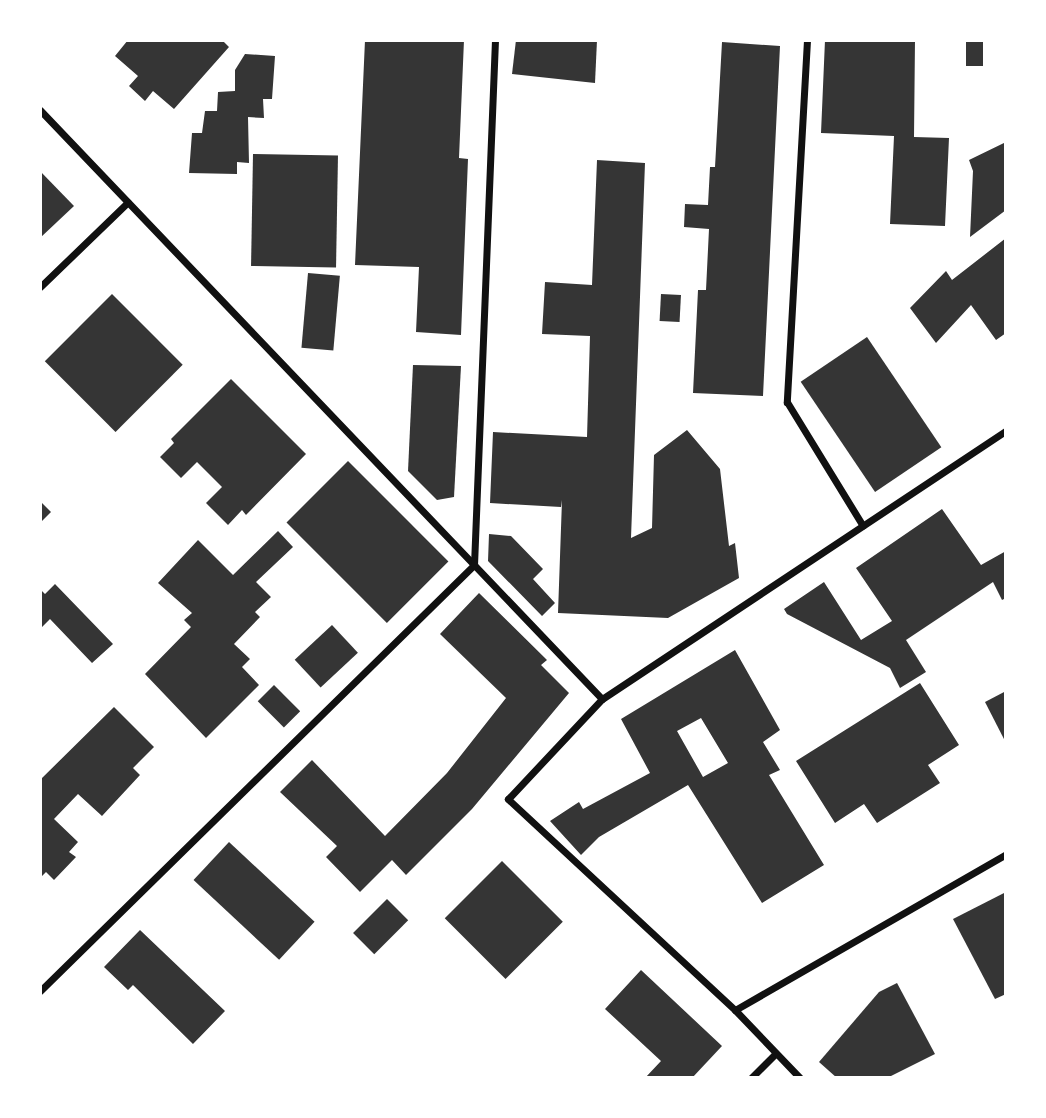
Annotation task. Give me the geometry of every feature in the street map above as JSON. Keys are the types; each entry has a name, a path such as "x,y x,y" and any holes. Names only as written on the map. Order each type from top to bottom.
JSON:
{"street":[{"path":"40,991 474,565 495,40"},
{"path":"807,40 787,402 863,526"},
{"path":"40,110 602,699"},
{"path":"40,287 128,202"},
{"path":"800,1078 735,1010 508,799 602,699 1006,431"},
{"path":"735,1010 1006,854"},
{"path":"751,1078 775,1054"}],"building":[{"path":"128,40 222,40 229,47 174,109 153,91 145,101 129,86 138,76 115,56"},
{"path":"365,40 464,40 459,158 468,159 461,335 416,332 419,267 355,265"},
{"path":"516,40 597,40 595,83 512,74"},
{"path":"825,40 915,40 914,137 949,138 945,226 890,224 894,136 821,133"},
{"path":"966,40 983,40 983,66 966,66"},
{"path":"722,42 780,46 763,396 693,393 698,290 706,290 709,229 684,227 685,204 708,205 710,167 715,167"},
{"path":"245,54 275,56 272,99 263,99 264,118 248,117 249,163 237,162 237,174 189,173 192,133 202,133 205,111 217,111 218,92 235,91 235,70"},
{"path":"1006,142 1006,210 970,237 973,171 969,160"},
{"path":"253,154 338,155 336,267 251,266"},
{"path":"597,160 645,163 631,538 652,528 654,455 687,430 720,469 729,546 735,543 739,578 668,618 558,613 562,500 561,507 490,503 493,432 587,437 590,336 542,334 545,282 592,285"},
{"path":"40,171 74,206 40,238"},
{"path":"1006,238 1006,333 996,340 971,305 936,343 910,308 946,271 952,280"},
{"path":"308,273 340,276 333,351 301,348"},
{"path":"112,294 183,365 116,432 45,361"},
{"path":"661,294 681,295 680,322 660,321"},
{"path":"867,337 941,447 875,492 801,382"},
{"path":"413,365 461,366 454,497 437,500 408,471"},
{"path":"231,379 306,454 246,515 242,510 228,525 206,503 222,487 197,462 181,478 160,457 174,443 171,439"},
{"path":"348,461 448,561 387,623 286,523"},
{"path":"40,501 51,512 40,523"},
{"path":"942,509 981,565 1006,551 1006,598 1002,600 993,582 906,640 926,672 900,688 890,668 787,614 784,609 824,582 861,640 892,621 856,568"},
{"path":"278,531 293,547 256,582 271,597 255,612 260,617 234,644 250,659 242,667 259,685 206,738 145,674 191,627 184,620 192,613 158,583 198,540 233,575"},
{"path":"489,534 511,536 543,569 533,579 555,603 542,616 488,561"},
{"path":"55,584 113,644 92,663 50,619 40,629 40,589 45,594"},
{"path":"479,593 547,660 541,665 569,693 472,809 406,875 392,860 360,892 326,857 337,846 280,792 312,760 385,836 447,773 506,698 440,634"},
{"path":"332,625 358,653 321,688 295,660"},
{"path":"735,650 780,730 763,742 780,770 769,775 824,865 762,903 688,785 599,837 581,855 550,821 579,802 583,809 650,773 621,719","holes":["701,718 728,763 703,777 677,731"]},
{"path":"920,683 959,745 928,765 940,783 877,823 864,804 835,823 796,761"},
{"path":"274,685 300,711 284,727 258,701"},
{"path":"1006,691 1006,743 985,702"},
{"path":"114,707 154,747 133,768 140,775 102,816 78,794 54,819 78,842 69,852 76,857 54,880 46,872 40,878 40,780"},
{"path":"229,842 315,922 279,960 194,880"},
{"path":"502,861 563,922 506,979 445,918"},
{"path":"1006,892 1006,994 995,999 953,919"},
{"path":"387,899 408,920 374,954 353,933"},
{"path":"140,930 225,1011 193,1044 133,985 128,990 104,967"},
{"path":"641,970 722,1046 692,1078 645,1078 661,1061 605,1009"},
{"path":"897,983 935,1054 887,1078 837,1078 819,1062 879,992"}]}
